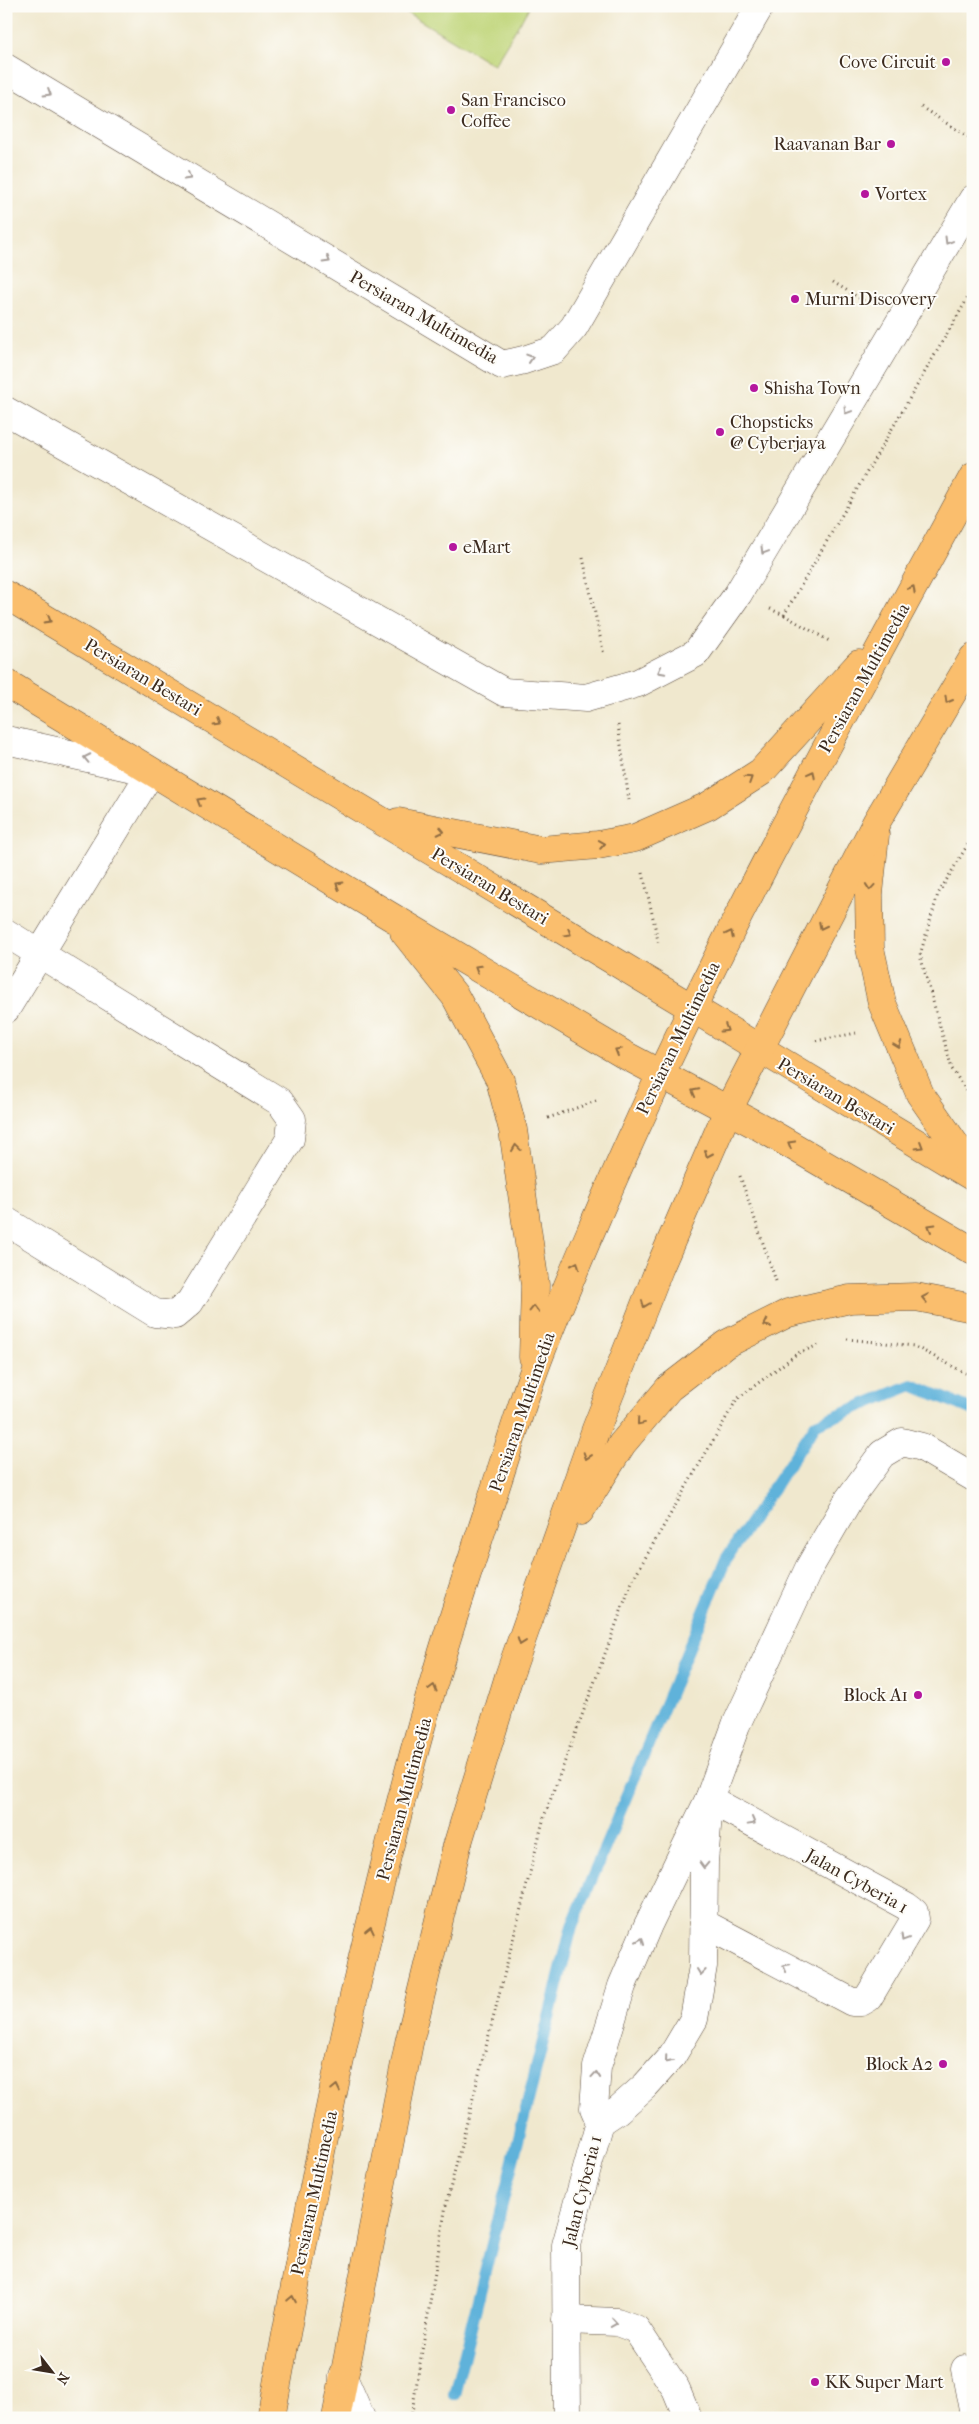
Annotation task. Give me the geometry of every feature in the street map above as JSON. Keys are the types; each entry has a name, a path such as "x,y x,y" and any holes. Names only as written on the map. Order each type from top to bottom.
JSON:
{"main road":[{"name":"Persiaran Multimedia","path":"271,2418 358,1981 396,1823 442,1653 532,1376 572,1275 638,1120 692,1009 790,814 973,478"},
{"name":"Persiaran Bestari","path":"6,595 973,1177"},
{"path":"377,817 541,850 598,845 634,838 708,806 761,772 889,632"},
{"path":"336,2418 409,2043 455,1856 509,1676 596,1429 659,1269 728,1110 877,821 973,658"},
{"path":"6,683 390,916 661,1074 728,1110 973,1251"},
{"path":"877,821 870,894 870,948 882,1003 920,1094 973,1170"},
{"path":"390,916 455,996 500,1080 513,1130 535,1284 532,1376"},
{"path":"534,1607 583,1504 622,1444 669,1388 726,1344 788,1313 850,1299 916,1296 973,1308"},
{"path":"280,2418 278,2401 284,2347"}],"street":[{"name":"Persiaran Multimedia","path":"6,68 502,365 554,350 574,327 760,6"},
{"path":"6,411 504,692 586,698 638,683 696,653 738,594 973,199"},
{"path":"6,740 151,772 6,1009"},
{"path":"6,933 280,1102 292,1119 290,1139 190,1302 174,1315 155,1313 6,1221"},
{"name":"Jalan Cyberia 1","path":"567,2418 566,2245 600,2122 594,2108 597,2067 622,1986 648,1925 709,1799 736,1724 773,1642 810,1568 849,1498 882,1454 902,1442 922,1447 973,1477"},
{"name":"Jalan Cyberia 1","path":"600,2122 618,2110 645,2086 672,2056 694,2019 703,1966 704,1862 709,1799"},
{"name":"Jalan Cyberia 1","path":"703,1923 852,2002 862,2002 868,1998 915,1919 914,1912 906,1906 709,1799"},
{"path":"566,2320 617,2322 636,2329 676,2389 688,2418"},
{"path":"964,2369 973,2410"},
{"path":"343,2377 361,2418"}],"path":[{"path":"921,107 973,140"},
{"path":"833,282 900,322"},
{"path":"784,616 973,289"},
{"path":"583,558 612,691"},
{"path":"738,594 784,616 863,660"},
{"path":"973,836 938,894 920,956 952,1069 973,1100"},
{"path":"513,1130 599,1100"},
{"path":"738,1171 788,1313 798,1353"},
{"path":"838,1338 914,1346 973,1377"},
{"path":"411,2418 446,2205 544,1818 632,1579 737,1399 798,1353 822,1344"}],"green space":[{"path":"396,6 530,6 494,65"}],"waterway":[{"path":"454,2395 572,1926 726,1559 816,1424 912,1385 973,1410"}],"place":[{"name":"Cove Circuit","path":"946,62"},
{"name":"San Francisco Coffee","path":"451,110"},
{"name":"Raavanan Bar","path":"891,144"},
{"name":"Vortex","path":"865,194"},
{"name":"Murni Discovery","path":"795,299"},
{"name":"Shisha Town","path":"754,388"},
{"name":"Chopsticks @ Cyberjaya","path":"720,432"},
{"name":"eMart","path":"453,547"},
{"name":"Block A1","path":"918,1695"},
{"name":"Block A2","path":"943,2064"},
{"name":"KK Super Mart","path":"815,2382"}]}
